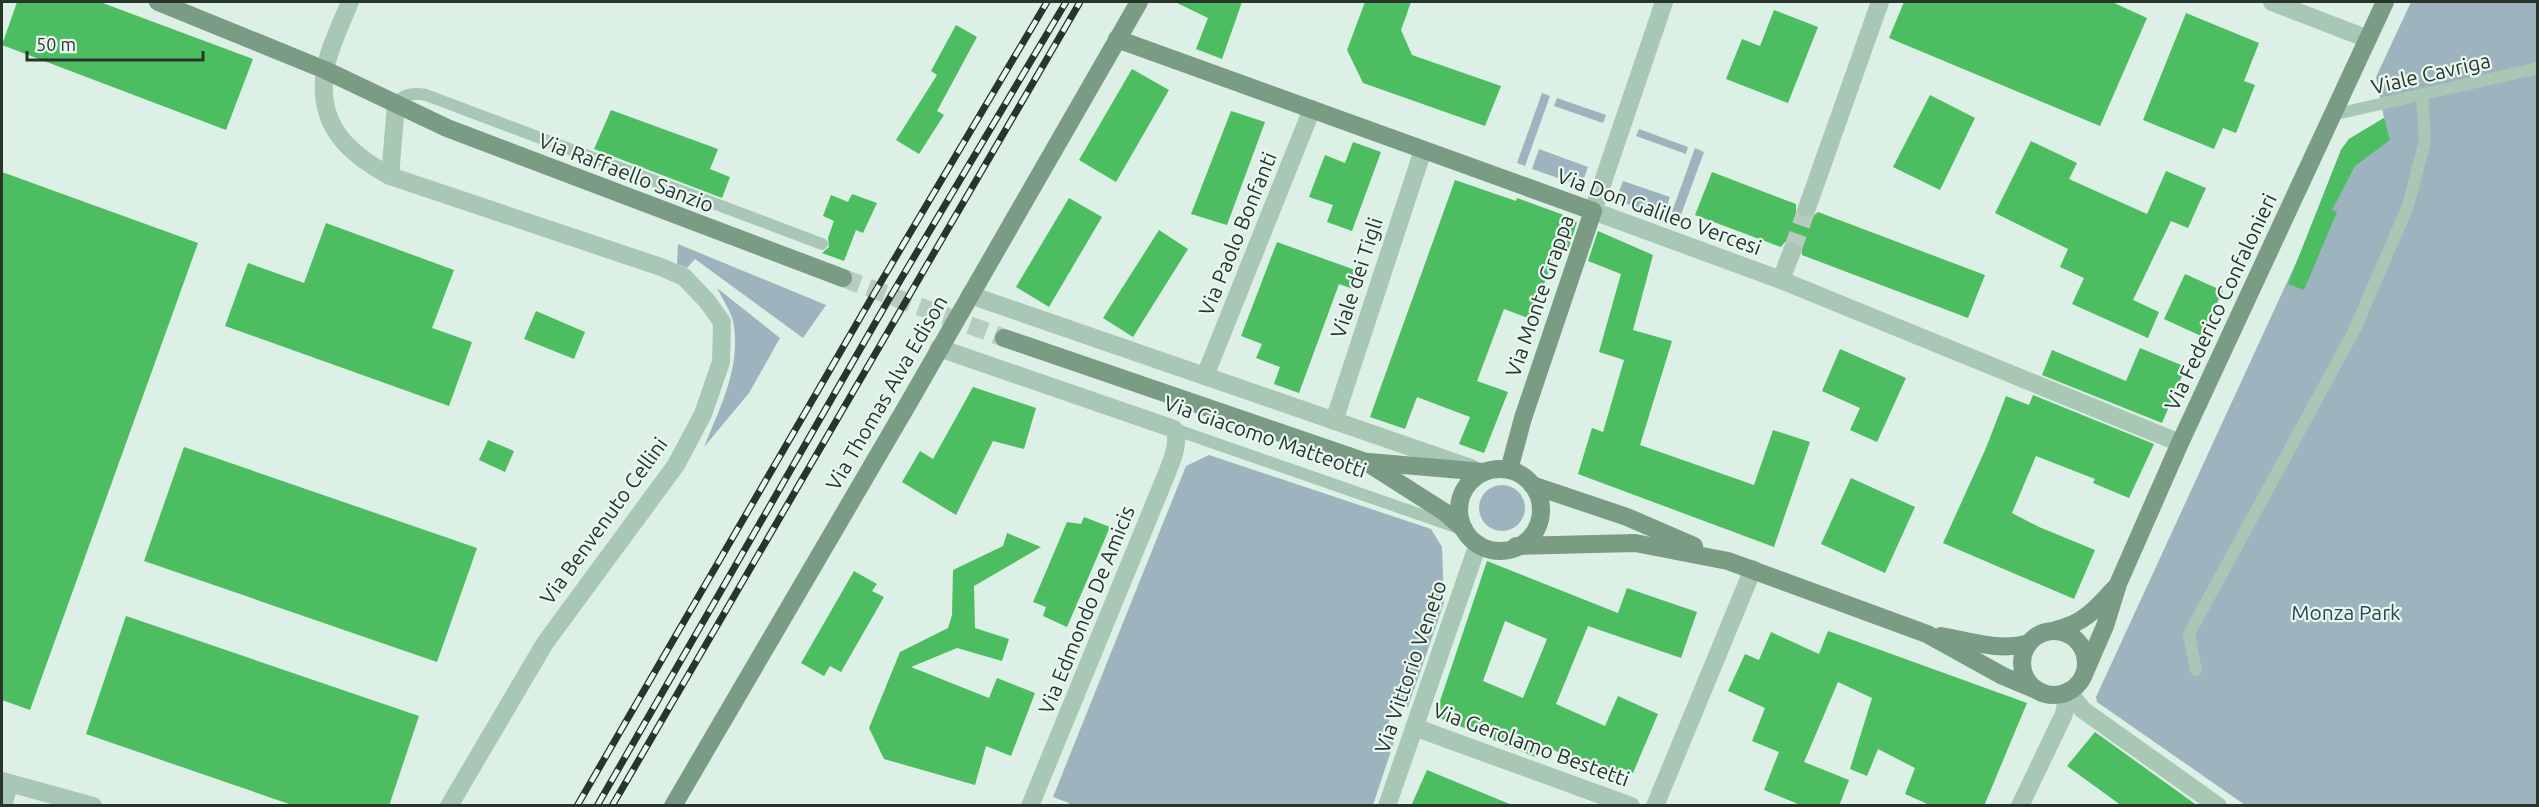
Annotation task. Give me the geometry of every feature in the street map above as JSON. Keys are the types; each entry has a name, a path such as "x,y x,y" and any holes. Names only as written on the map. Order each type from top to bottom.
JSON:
{"street":[{"name":"Via Raffaello Sanzio","path":"158,2 325,70 457,132 843,278"},
{"path":"325,70 350,2"},
{"name":"Via Thomas Alva Edison","path":"674,806 1138,2"},
{"name":"Via Monte Grappa","path":"1509,470 1529,400 1664,2"},
{"path":"1807,208 1880,2"},
{"path":"2272,2 2368,39"},
{"name":"Via Federico Confalonieri","path":"2085,672 2105,626 2118,584 2180,443 2385,2"},
{"name":"Via Don Galileo Vercesi","path":"1117,39 1781,280 2180,443"},
{"name":"Via Benvenuto Cellini","path":"325,70 327,113 337,134 360,158 390,176 661,267 684,277 695,287 722,322 721,362 703,414 676,465 545,643 449,806"},
{"path":"390,176 396,105"},
{"name":"Via Paolo Bonfanti","path":"1205,376 1312,110"},
{"name":"Viale dei Tigli","path":"1334,421 1423,150"},
{"path":"1781,280 1792,251"},
{"name":"Via Giacomo Matteotti","path":"970,295 1484,472"},
{"name":"Via Giacomo Matteotti","path":"1004,338 1366,462 1443,511 1464,530"},
{"name":"Via Giacomo Matteotti","path":"939,348 1174,429"},
{"name":"Via Edmondo De Amicis","path":"1030,806 1167,473 1177,441 1174,429"},
{"name":"Via Giacomo Matteotti","path":"1366,462 1484,472"},
{"path":"1516,546 1531,535 1539,520 1540,504 1532,485 1524,477 1509,470 1484,472 1470,481 1461,497 1459,512 1464,530 1478,544 1497,550 1516,546 1625,543 1728,561"},
{"path":"1532,485 1628,517 1728,561 1927,634 2003,676 2041,692 2054,695 2068,691 2079,683 2085,672 2086,659 2079,643 2066,633 2053,630 2040,633 2029,643 2022,655 2022,670 2030,684 2041,692"},
{"name":"Via Vittorio Veneto","path":"1387,806 1478,544"},
{"path":"1655,806 1753,569"},
{"name":"Via Federico Confalonieri","path":"2053,630 2073,626 2092,614 2118,584"},
{"path":"1927,634 2000,646 2019,646 2029,643"},
{"path":"2020,806 2064,714 2068,691"},
{"path":"2068,691 2083,710 2218,806"},
{"name":"Via Gerolamo Bestetti","path":"1414,727 1594,800 1631,806"},
{"path":"3,806 5,783 93,806"}],"lane":[{"name":"Viale Cavriga","path":"2332,115 2538,68"},
{"name":"Via Raffaello Sanzio","path":"396,105 399,100 410,94 426,95 822,244"},
{"path":"2196,670 2188,634 2354,331 2408,206 2425,141 2422,96"},
{"name":"Via Giacomo Matteotti","path":"1174,429 1464,530"}],"green space":[{"name":"Monza Park","path":"2411,2 2537,2 2537,805 2245,805 2097,702 2096,697 2300,254 2341,150 2349,139 2384,118 2376,77"},
{"path":"1542,93 1550,96 1525,166 1517,163"},
{"path":"1557,98 1606,115 1603,123 1554,106"},
{"path":"1639,129 1688,147 1686,154 1636,136"},
{"path":"1695,148 1704,152 1678,223 1669,220"},
{"path":"1539,149 1588,167 1581,186 1532,169"},
{"path":"1623,181 1670,197 1663,216 1616,200"},
{"path":"678,244 826,305 803,338 695,259 687,268 677,264"},
{"path":"717,288 780,338 749,393 704,447 728,386 735,354 733,321"},
{"path":"1209,455 1431,529 1442,547 1444,603 1408,707 1394,703 1384,739 1394,742 1373,805 1069,806 1069,803 1053,797 1186,466"},
{"path":"1502,485 1518,492 1525,508 1518,524 1502,531 1486,524 1479,508 1486,492"}],"building":[{"path":"17,2 100,2 253,59 226,130 2,45"},
{"path":"1175,2 1242,2 1222,59 1196,49 1208,18"},
{"path":"1365,2 1411,2 1401,30 1412,55 1501,86 1485,126 1363,83 1347,50"},
{"path":"1904,2 2112,2 2147,18 2100,126 1889,38"},
{"path":"1774,10 1818,27 1788,103 1726,79 1742,39 1760,46"},
{"path":"2186,13 2259,43 2244,81 2255,85 2236,133 2223,128 2214,149 2143,120"},
{"path":"956,25 977,37 937,111 944,115 919,154 896,140 937,75 931,71"},
{"path":"1132,69 1169,90 1116,182 1079,160"},
{"path":"1930,95 1975,118 1940,190 1893,167"},
{"path":"611,110 718,149 710,169 730,177 722,198 594,149"},
{"path":"1231,111 1265,122 1227,225 1191,214"},
{"path":"2384,118 2390,140 2355,166 2332,210 2337,212 2304,290 2288,284 2341,150 2349,139"},
{"path":"2031,141 2077,163 2069,179 2147,214 2166,171 2206,188 2188,228 2171,221 2133,300 2159,312 2148,338 2072,304 2084,278 2060,267 2068,249 1995,213"},
{"path":"1353,142 1381,152 1352,231 1327,222 1333,205 1309,197 1325,155 1345,163"},
{"path":"2,172 198,243 30,710 2,700"},
{"path":"1712,172 1796,204 1796,211 1803,218 1810,219 1818,212 1985,275 1968,318 1802,255 1801,244 1795,240 1785,242 1781,247 1695,215"},
{"path":"1455,180 1516,201 1517,198 1577,222 1567,253 1557,249 1531,319 1504,309 1477,381 1508,392 1484,453 1459,444 1470,417 1417,397 1405,429 1370,417"},
{"path":"852,194 877,203 863,233 856,230 844,261 822,253 829,247 828,238 834,221 823,216 831,195 848,202"},
{"path":"1069,198 1102,217 1049,307 1016,287"},
{"path":"326,223 454,270 432,328 472,342 449,406 225,326 248,263 304,283"},
{"path":"1159,230 1188,249 1133,337 1103,318"},
{"path":"1598,231 1653,255 1633,330 1672,341 1640,445 1754,485 1773,430 1810,442 1774,547 1578,474 1592,428 1603,432 1624,360 1599,352 1621,274 1588,261"},
{"path":"1277,242 1358,271 1353,289 1339,284 1299,393 1274,384 1280,367 1256,358 1262,344 1241,336"},
{"path":"2185,274 2223,291 2201,336 2164,319"},
{"path":"536,311 585,332 574,359 524,339"},
{"path":"2140,348 2186,367 2162,423 2042,375 2052,350 2126,381"},
{"path":"1840,349 1906,378 1877,442 1850,430 1860,408 1822,391"},
{"path":"973,387 1036,408 1024,449 993,441 956,515 902,482 920,451 933,459"},
{"path":"2033,395 2154,444 2129,498 2093,483 2095,479 2036,456 2012,513 2095,550 2074,599 1943,543 1986,448 2006,396 2029,405"},
{"path":"488,440 514,451 505,472 479,460"},
{"path":"184,447 477,548 437,662 144,561"},
{"path":"1851,478 1915,507 1885,573 1821,544"},
{"path":"1084,517 1110,527 1067,627 1043,616 1046,607 1033,602 1067,522 1081,524"},
{"path":"1007,533 1041,547 974,586 975,628 1009,639 1002,661 957,648 911,667 989,698 997,678 1035,693 1011,756 986,746 975,785 884,759 869,728 900,652 948,628 952,615 953,570 1003,546"},
{"path":"1487,561 1618,613 1627,588 1697,612 1681,658 1588,626 1556,704 1605,726 1618,696 1658,714 1633,773 1624,769 1619,779 1540,744 1535,757 1435,716","holes":["1505,621 1547,639 1523,698 1483,681"]},
{"path":"854,571 877,584 872,591 884,597 841,672 830,666 824,676 801,663"},
{"path":"126,616 419,716 389,806 295,806 86,734"},
{"path":"1828,631 2027,703 1984,806 1932,806 1905,794 1915,768 1878,749 1867,776 1850,769 1872,698 1838,682 1804,762 1849,780 1839,806 1803,806 1764,790 1779,752 1752,741 1765,708 1728,691 1745,654 1759,660 1771,632 1819,654"},
{"path":"2095,732 2198,806 2122,806 2067,766"},
{"path":"1427,770 1512,805 1512,806 1411,806"}],"tunnel":[{"path":"1792,251 1807,208"},
{"path":"843,278 1004,338"}],"railway":[{"path":"577,806 875,292 1047,2"},
{"path":"597,806 889,299 1066,2"},
{"path":"612,806 1080,2"}]}
